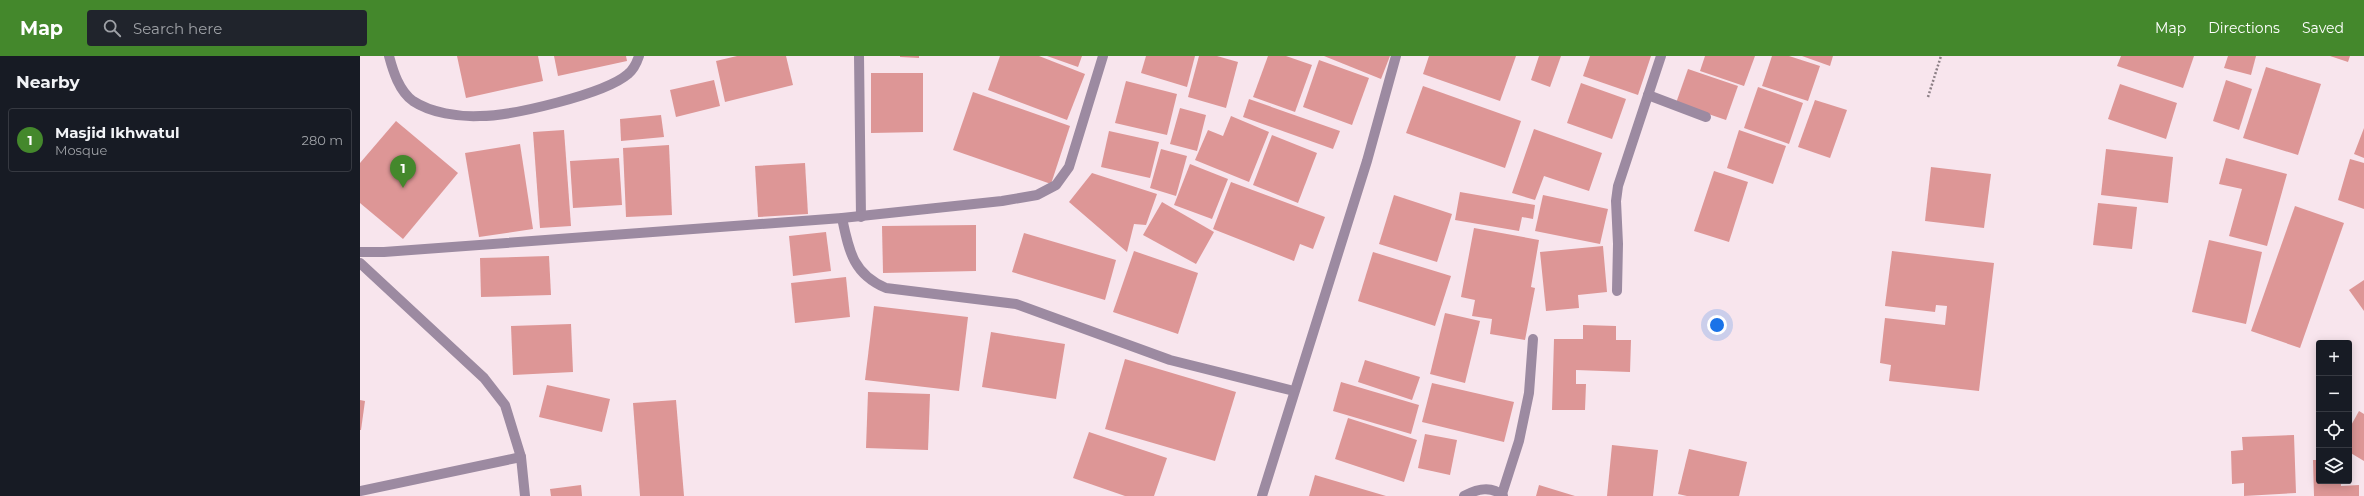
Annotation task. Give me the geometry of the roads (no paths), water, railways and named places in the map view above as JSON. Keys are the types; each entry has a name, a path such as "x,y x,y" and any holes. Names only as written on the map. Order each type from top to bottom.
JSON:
{"street":[{"path":"388,56 395,76 412,100 429,108 480,116 512,113 591,94 630,73 639,56"},
{"path":"859,56 861,217"},
{"path":"360,252 384,252 861,217 1002,201 1038,195 1048,191 1056,185 1069,167 1102,56"},
{"path":"1262,496 1367,161 1396,56"},
{"path":"1617,291 1618,244 1616,201 1618,186 1661,56"},
{"path":"1648,95 1706,117"},
{"path":"842,218 850,252 858,265 870,281 886,288 1016,304 1170,360 1294,391"},
{"path":"360,263 484,378 505,404 521,457 525,496"},
{"path":"1464,496 1477,489 1490,489 1503,495 1519,441 1529,393 1533,339"},
{"path":"360,491 521,457"}],"place":[{"name":"Masjid Ikhwatul","path":"403,188"}]}
